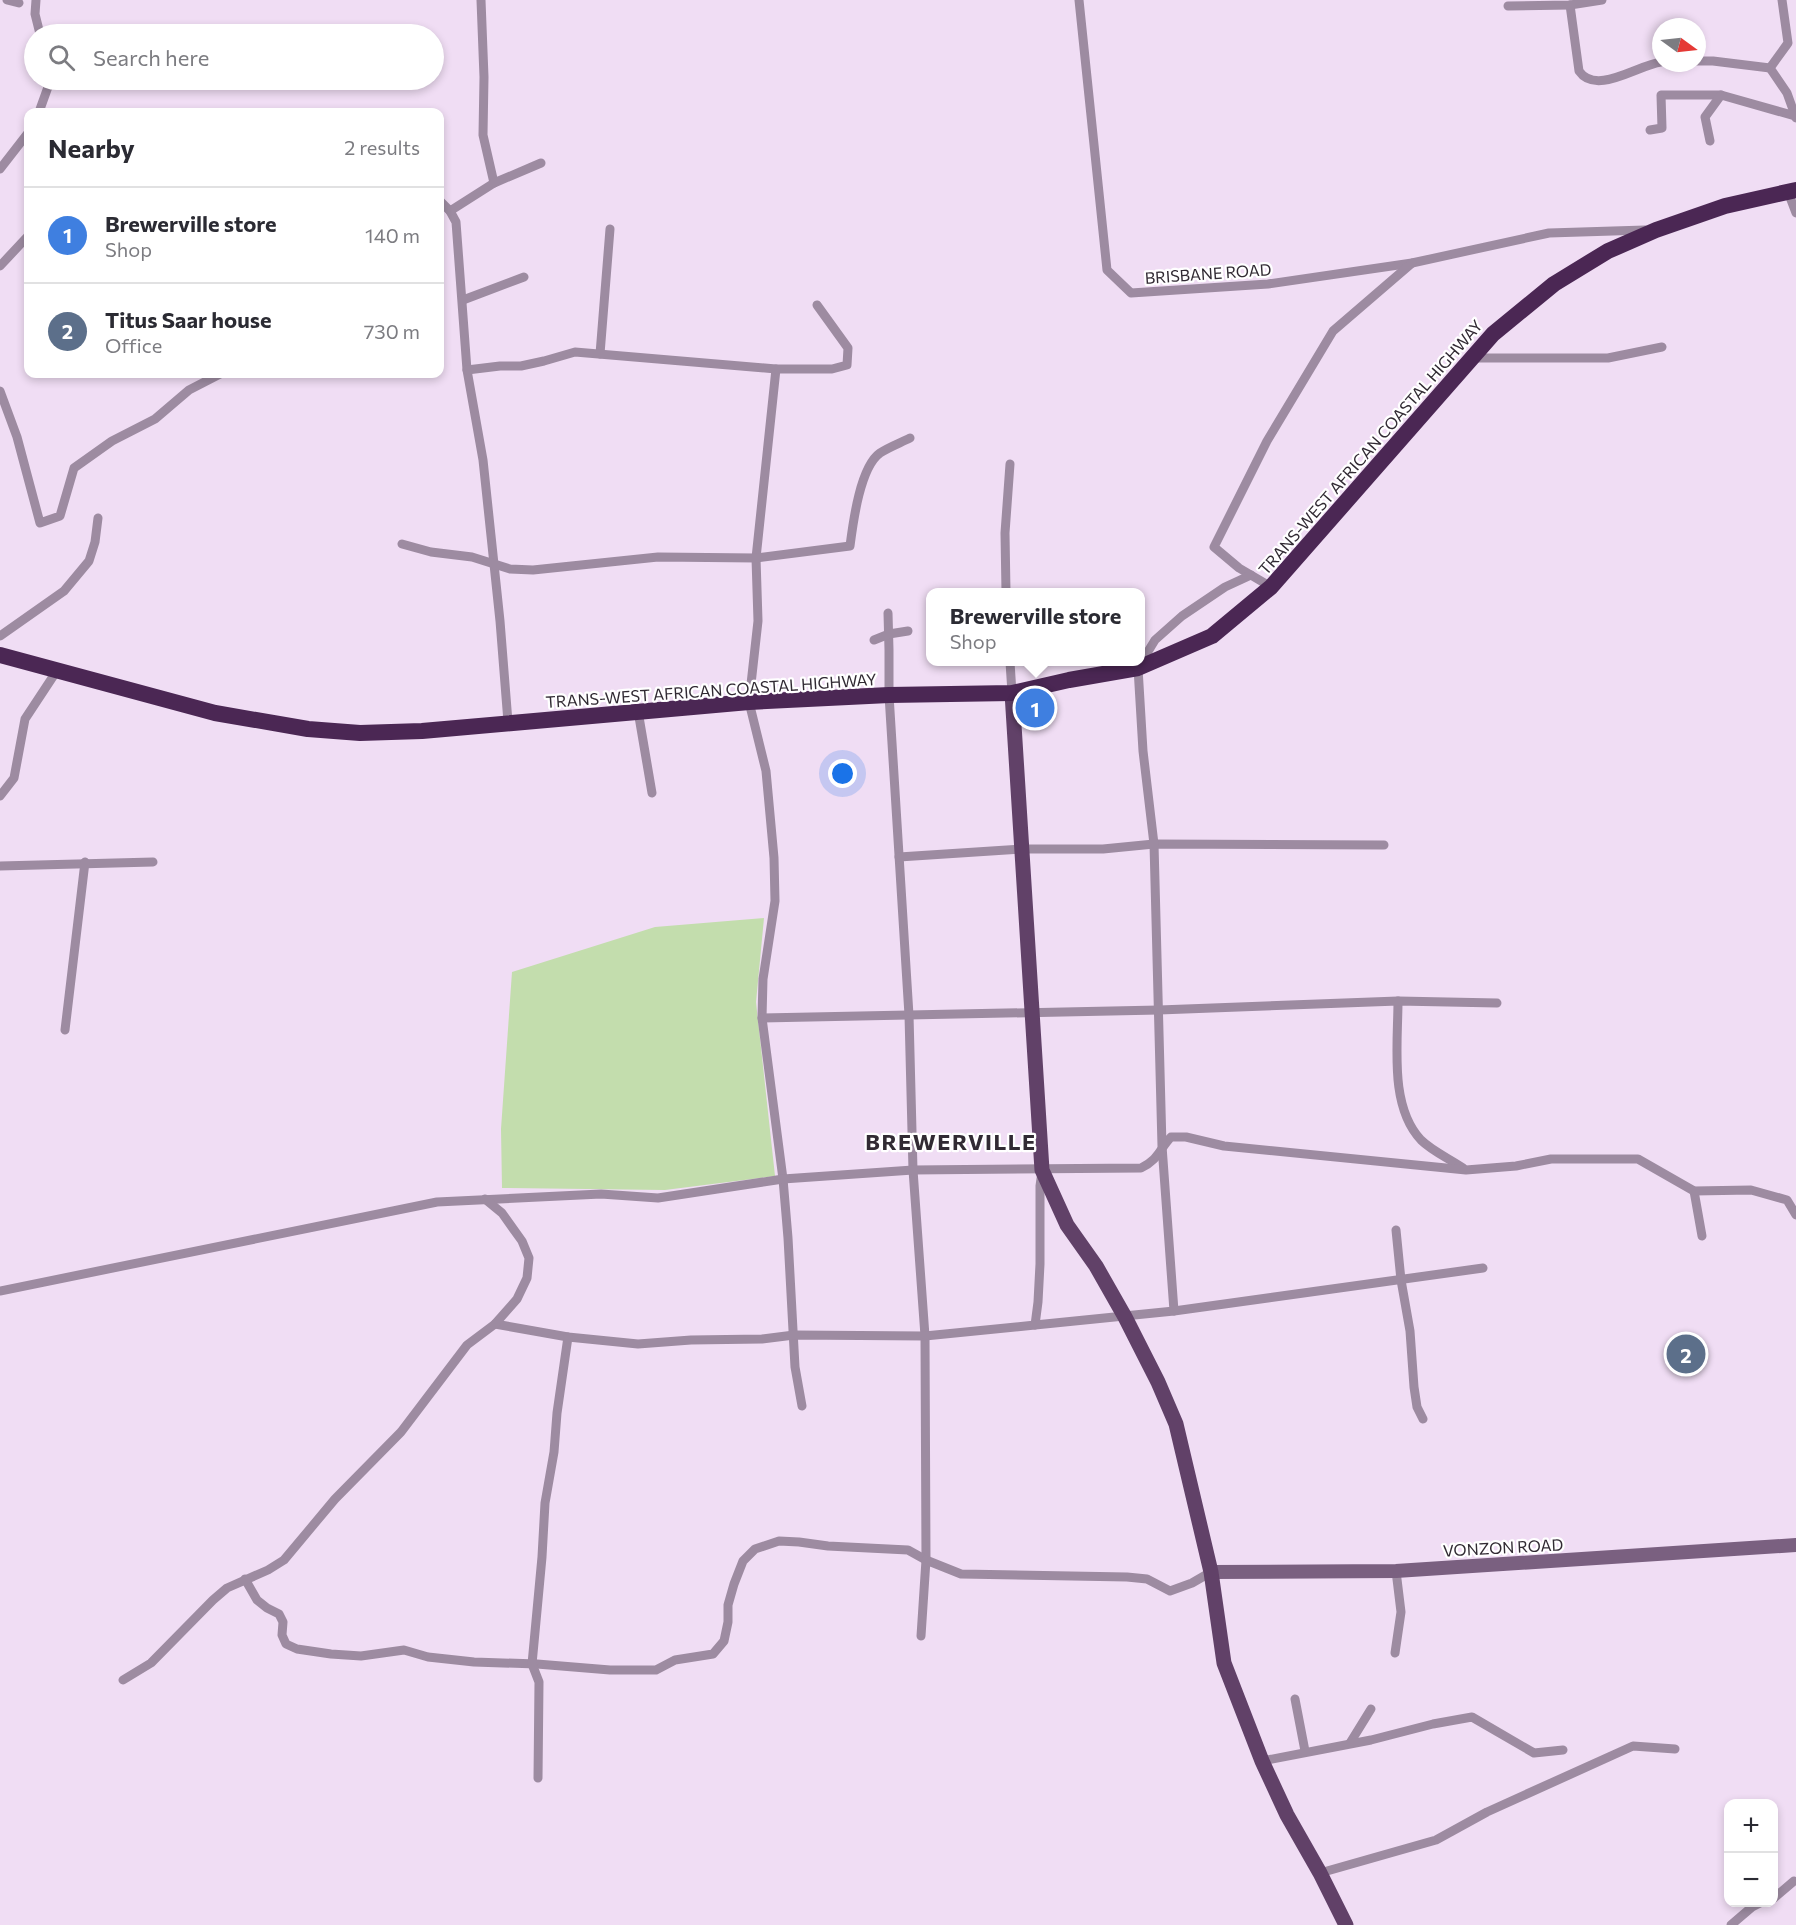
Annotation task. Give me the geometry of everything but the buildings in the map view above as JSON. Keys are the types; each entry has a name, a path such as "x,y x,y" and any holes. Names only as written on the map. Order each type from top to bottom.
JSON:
{"highway":[{"name":"TRANS-WEST AFRICAN COASTAL HIGHWAY","path":"1145,665 1212,636 1271,587 1493,334 1554,284 1608,251 1656,230 1725,206 1792,191"},
{"name":"TRANS-WEST AFRICAN COASTAL HIGHWAY","path":"0,656 215,713 308,729 360,733 422,731 749,702 889,695 1012,693 1143,666"}],"main road":[{"path":"1012,693 1042,1170 1068,1225 1096,1266 1125,1317 1176,1424 1211,1572 1224,1663 1262,1761 1287,1815 1346,1925"}],"street":[{"path":"7,0 19,3"},
{"path":"36,0 35,14 38,24"},
{"path":"481,0 484,78 483,135 494,183"},
{"name":"BRISBANE ROAD","path":"1079,0 1107,270 1131,293 1268,284 1412,263 1549,233 1656,230"},
{"path":"1508,6 1570,5 1602,0"},
{"path":"1770,69 1792,45 1782,0"},
{"path":"1570,5 1579,71 1583,77 1590,80 1608,81 1652,64"},
{"path":"1706,61 1770,69 1787,93 1796,117"},
{"path":"40,108 47,90"},
{"path":"1650,130 1662,128 1661,95 1721,95 1796,117"},
{"path":"1710,141 1705,117 1721,95"},
{"path":"0,169 24,138"},
{"path":"450,211 494,183 541,163"},
{"path":"1792,191 1796,213"},
{"path":"444,205 456,222 468,370 483,459 508,722"},
{"path":"600,354 610,229"},
{"path":"0,266 24,240"},
{"path":"1271,587 1239,568 1214,547 1268,441 1333,331 1412,263"},
{"path":"463,300 524,277"},
{"path":"468,370 521,366 544,362 575,352 776,369 832,369 847,365 848,348 817,305"},
{"path":"1473,358 1608,358 1662,347"},
{"path":"776,369 756,558 758,621 749,702 766,771 774,858 775,901 763,979 762,1018 783,1179 795,1367 802,1406"},
{"path":"0,390 17,437 40,524 60,516 74,468 112,441 155,419 189,390 212,378"},
{"path":"402,544 431,552 472,557 510,568 533,570 658,556 756,558 850,546 861,487 868,469 878,454 910,438"},
{"path":"1006,588 1005,533 1010,464"},
{"path":"0,636 63,591 89,561 95,542 98,518"},
{"path":"1145,656 1155,639 1182,616 1225,587 1251,575"},
{"path":"888,613 889,695 909,1015 913,1170 925,1336 926,1560 921,1635"},
{"path":"874,640 889,634 908,631"},
{"path":"1010,666 1012,693"},
{"path":"1138,668 1143,751 1154,844 1162,1146 1174,1311"},
{"path":"0,796 14,777 25,719 56,672"},
{"path":"638,711 652,793"},
{"path":"899,857 1022,849 1103,849 1154,844 1384,845"},
{"path":"65,1030 85,862"},
{"path":"0,866 153,862"},
{"path":"762,1018 1159,1010 1398,1001 1497,1003"},
{"path":"1398,1001 1400,1100 1409,1124 1422,1141 1466,1170"},
{"path":"0,1291 437,1202 601,1194 658,1198 783,1179 913,1170 1141,1168 1152,1163 1162,1146 1171,1137 1186,1137 1224,1146 1466,1170 1516,1166 1551,1159 1638,1158 1694,1191 1751,1190 1786,1200 1796,1215"},
{"path":"1035,1325 1038,1302 1042,1170"},
{"path":"1694,1191 1702,1236"},
{"path":"123,1680 151,1663 227,1588 268,1570 284,1560 335,1499 401,1432 467,1345 495,1324 518,1299 527,1278 529,1258 522,1241 502,1213 485,1199"},
{"path":"1396,1230 1401,1280 1410,1331 1414,1387 1417,1407 1423,1419"},
{"path":"495,1324 568,1337 638,1344 691,1340 762,1339 794,1335 925,1336 1125,1317 1483,1268"},
{"path":"538,1778 539,1682 532,1664 545,1503 554,1452 568,1337"},
{"path":"245,1579 258,1600 279,1614 283,1622 282,1635 286,1644 297,1649 361,1656 404,1650 428,1657 474,1662 610,1670 656,1670 675,1660 713,1654 724,1641 728,1622 728,1605 743,1561 754,1549 779,1542 908,1550 961,1574 1127,1577 1147,1579 1170,1591 1211,1572"},
{"name":"VONZON ROAD","path":"1211,1572 1396,1571 1796,1545"},
{"path":"1395,1653 1401,1612 1396,1571"},
{"path":"1295,1700 1305,1751"},
{"path":"1350,1743 1371,1709"},
{"path":"1262,1761 1472,1717 1534,1753 1563,1750"},
{"path":"1320,1873 1436,1840 1486,1812 1633,1746 1675,1749"},
{"path":"1778,1894 1794,1881"},
{"path":"1731,1925 1752,1907"}],"green space":[{"path":"764,918 756,1002 775,1176 665,1190 502,1188 501,1129 512,972 655,927"}],"place":[{"name":"Brewerville store","path":"1035,708"},
{"name":"Titus Saar house","path":"1686,1354"}],"district":[{"name":"BREWERVILLE","path":"951,1141"}]}
